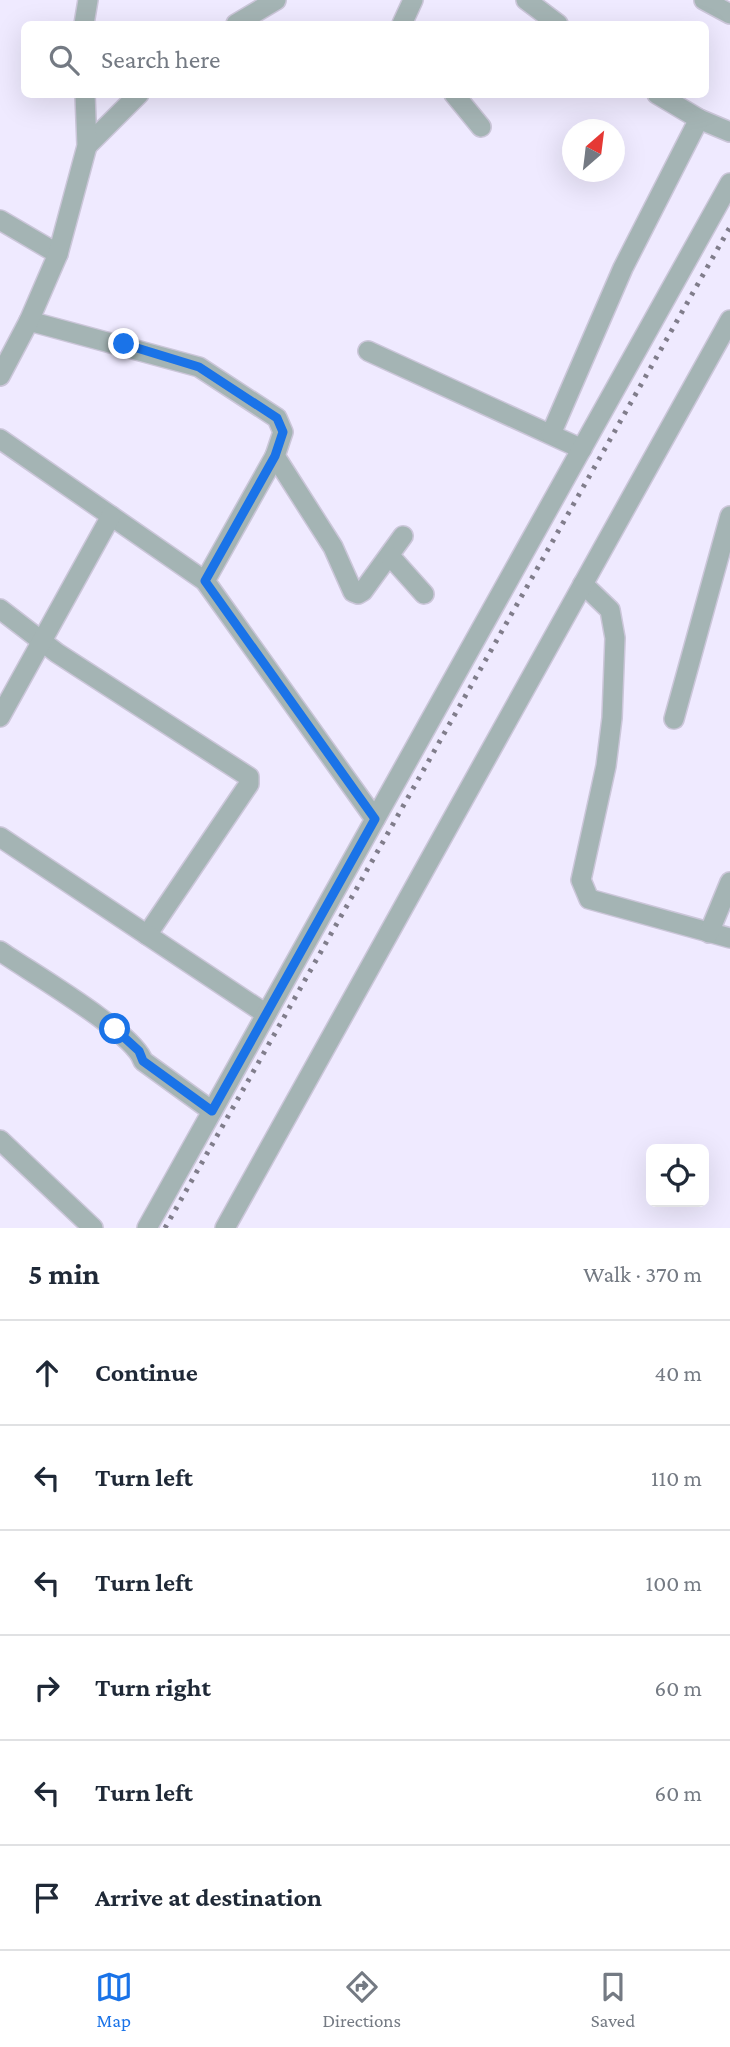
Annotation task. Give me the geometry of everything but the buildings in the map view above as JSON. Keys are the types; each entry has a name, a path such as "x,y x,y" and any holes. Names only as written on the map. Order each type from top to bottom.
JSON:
{"street":[{"path":"84,21 88,0"},
{"path":"241,21 276,0"},
{"path":"403,21 413,0"},
{"path":"526,0 554,21"},
{"path":"704,0 730,15"},
{"path":"0,376 29,321 58,254 87,146 85,98"},
{"path":"87,146 135,98"},
{"path":"457,98 481,127"},
{"path":"664,98 699,119 730,132"},
{"path":"551,435 623,268 699,119"},
{"path":"146,1228 730,183"},
{"path":"0,220 58,254"},
{"path":"225,1228 730,320"},
{"path":"29,321 199,367 277,418 283,432 275,456 205,581"},
{"path":"368,351 582,449"},
{"path":"0,439 205,581 375,819"},
{"path":"275,456 333,547 353,592 358,594 363,591 403,536"},
{"path":"0,717 111,516"},
{"path":"674,719 730,516"},
{"path":"390,556 424,594"},
{"path":"583,584 610,610 615,638 612,718 606,766 581,880 583,889 589,899 730,939"},
{"path":"0,609 43,643 249,777 249,784 147,935"},
{"path":"0,837 266,1014"},
{"path":"709,933 730,882"},
{"path":"0,951 115,1029 139,1051 143,1061 212,1111"},
{"path":"0,1140 93,1228"}],"railway":[{"path":"165,1228 730,227"}],"route":[{"path":"115,1029 139,1051 143,1061 212,1111 375,819 205,581 275,456 283,432 277,418 199,367 124,344"}]}
